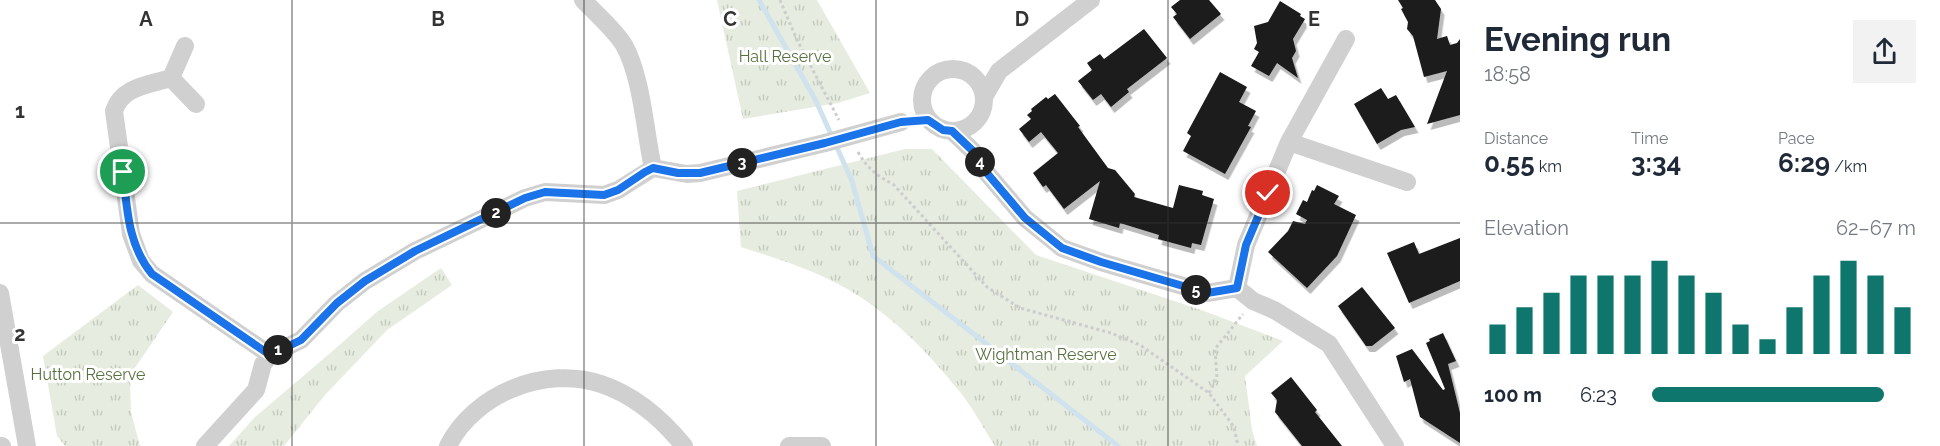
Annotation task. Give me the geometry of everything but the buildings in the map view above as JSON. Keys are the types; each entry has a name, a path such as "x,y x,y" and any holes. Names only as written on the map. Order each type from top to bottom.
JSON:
{"street":[{"path":"582,0 622,42 631,58 653,168"},
{"path":"984,98 999,71 1090,0"},
{"path":"1237,288 1246,245 1290,142 1346,39"},
{"path":"185,46 171,78 128,91 117,101 114,111 131,234 141,261 152,274 270,355"},
{"path":"952,68 967,72 974,77 984,98 979,116 967,128 943,130 925,112 924,86 937,73 952,68"},
{"path":"974,77 999,71"},
{"path":"171,78 196,104"},
{"path":"205,446 256,390 263,364 270,355 301,340 337,303 365,281 415,251 525,198 545,192 604,195 618,190 653,168 678,173 700,173 825,143 901,122 925,112"},
{"path":"973,124 974,152"},
{"path":"952,131 974,152 986,172 1025,218 1062,248 1101,262 1207,293 1237,288 1253,301 1274,310 1329,344 1395,446"},
{"path":"1290,142 1407,182"},
{"path":"0,292 27,446"},
{"path":"448,446 454,434 469,416 494,398 517,386 548,379 599,383 621,393 666,424 684,446"},
{"path":"789,446 822,446"}],"path":[{"path":"780,0 797,40 840,123"},
{"path":"852,143 864,164 875,174 893,184 987,287 1020,308 1111,333 1140,345 1209,393 1234,427 1238,446"},
{"path":"1209,393 1217,378 1215,349 1253,301"}],"green space":[{"name":"Hall Reserve","path":"717,0 817,0 870,93 838,103 743,119"},
{"name":"Wightman Reserve","path":"905,149 932,149 1036,255 1204,311 1283,341 1245,376 1252,430 1257,446 995,446 974,411 934,361 874,306 816,273 741,247 737,191"},
{"path":"441,268 452,285 387,330 325,395 284,446 229,446 255,417 378,311"},
{"name":"Hutton Reserve","path":"138,285 173,312 130,375 131,412 140,446 65,446 57,436 43,356"}],"waterway":[{"path":"759,0 816,101 852,181 873,256 1118,446"}],"route":[{"path":"123,172 131,234 141,261 152,274 270,355 301,340 337,303 365,281 415,251 525,198 545,192 604,195 629,184 653,168 687,174 700,173 901,122 928,120 943,130 952,131 974,152 986,172 1025,218 1062,248 1101,262 1207,293 1237,288 1246,245 1268,193"}]}
